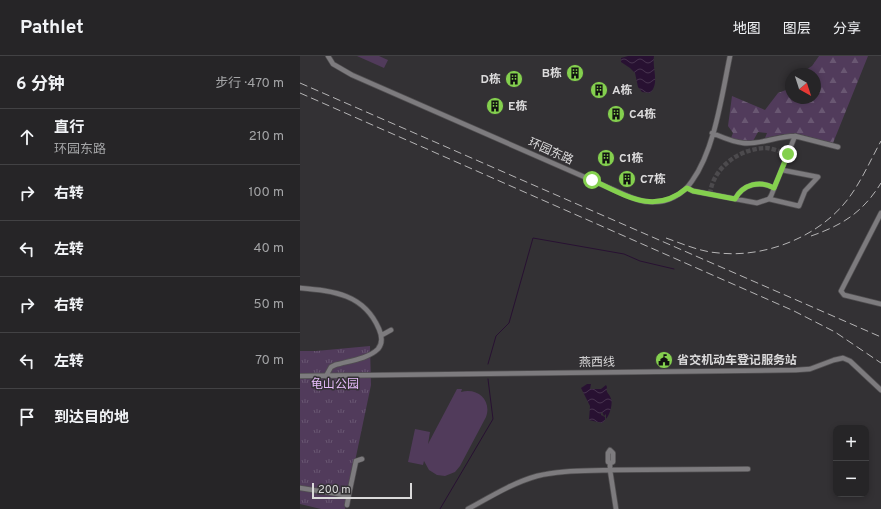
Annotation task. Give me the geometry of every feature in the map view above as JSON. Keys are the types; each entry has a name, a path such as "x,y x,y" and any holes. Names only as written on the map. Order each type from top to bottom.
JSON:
{"street":[{"name":"环园东路","path":"328,56 337,66 352,75 635,199 650,202 666,200 677,195 687,188 696,175 712,133 730,56"},
{"path":"712,133 744,144 762,142 784,136 796,136 838,147"},
{"path":"769,199 796,136"},
{"path":"687,188 693,191 757,203 769,199 799,206 806,191 818,177 782,170"},
{"path":"735,199 742,190 751,185 761,184 774,188"},
{"path":"881,213 841,291 844,295 881,304"},
{"path":"300,288 326,290 342,294 352,299 369,312 375,319 382,335 379,347 374,352 363,357 335,365 326,376"},
{"path":"382,335 391,330"},
{"name":"燕西线","path":"300,376 796,370 810,368 844,358 850,361 881,390"},
{"path":"347,504 356,461 362,459"},
{"path":"610,463 616,509"},
{"path":"468,509 507,488 538,476 566,472 610,470 748,469"},
{"path":"300,488 344,495 350,494"}],"green space":[{"path":"357,56 379,56 388,60 384,68"},
{"path":"819,56 868,56 833,143 799,134 784,134 765,138 767,133 758,132 753,141 741,141 731,138 733,133 728,126 732,96 765,110 778,93 785,90 785,104 821,104 821,68 809,68"},
{"name":"龟山公园","path":"370,346 371,385 345,509 321,509 300,504 300,351"},
{"path":"457,389 462,389 461,392 467,391 478,393 485,401 487,406 486,417 460,466 455,472 445,476 437,475 429,470 424,461 423,465 408,462 415,429 430,432 428,444"}],"water":[{"path":"628,56 654,56 655,85 650,93 642,92 638,87 635,73 621,62 621,58"},
{"path":"587,384 591,384 590,389 601,389 606,385 607,387 607,391 612,401 609,415 606,419 606,414 604,416 602,412 601,413 601,415 605,417 605,420 602,423 589,420 590,406 581,388"}],"waterway":[{"path":"488,364 496,336 509,323 533,238 624,254 640,261 674,269"},
{"path":"440,509 493,419 488,379"}],"tunnel":[{"path":"710,194 716,175 738,155 747,151 767,148 788,154"}],"railway":[{"path":"300,83 881,337"},
{"path":"300,93 794,311 835,332 881,363"},
{"path":"666,238 706,251 737,254 772,248 790,242 807,234 822,224 848,199 857,186 881,141"},
{"path":"811,236 833,227 859,210 881,183"}],"place":[{"name":"B栋","path":"575,73"},
{"name":"D栋","path":"514,79"},
{"name":"A栋","path":"599,90"},
{"name":"E栋","path":"495,106"},
{"name":"C4栋","path":"616,114"},
{"name":"C1栋","path":"606,158"},
{"name":"C7栋","path":"627,179"},
{"name":"省交机动车登记服务站","path":"664,360"}],"route":[{"path":"592,180 642,201 658,202 666,200 674,197 687,188 693,191 735,199 744,188 754,184 768,185 774,188 788,154"}]}
